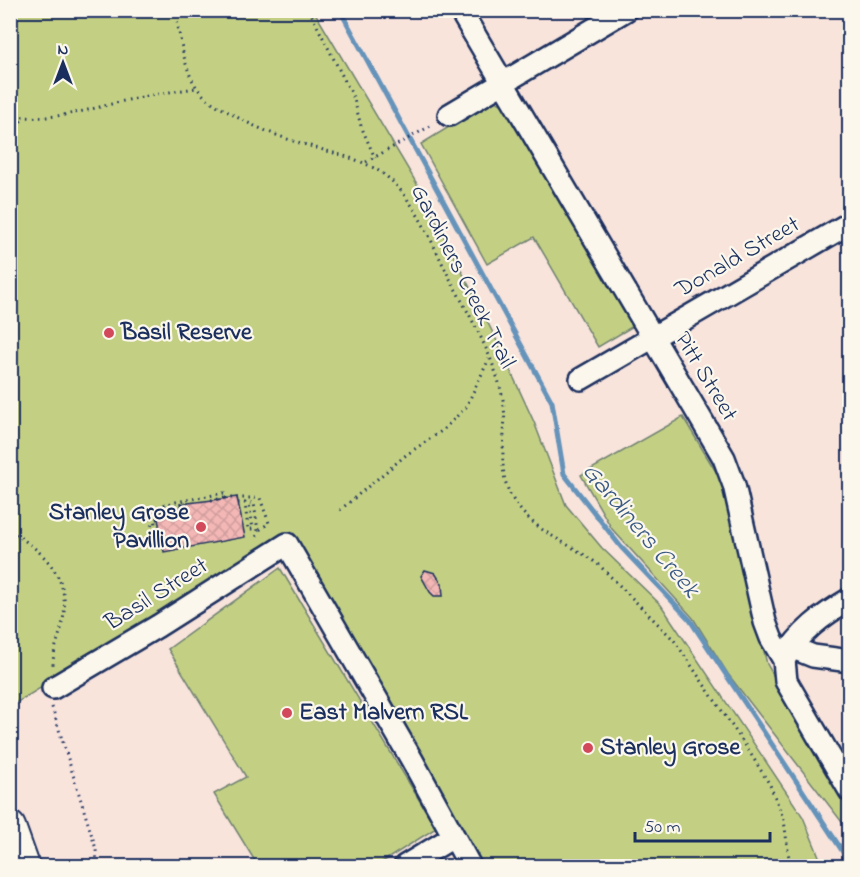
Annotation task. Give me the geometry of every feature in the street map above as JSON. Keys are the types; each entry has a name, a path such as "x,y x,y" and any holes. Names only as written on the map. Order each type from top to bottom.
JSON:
{"highway":[{"path":"10,827 24,867"}],"street":[{"name":"Pitt Street","path":"460,10 729,470 765,622 771,638 787,654 786,681 849,791"},
{"path":"442,119 626,10"},
{"name":"Donald Street","path":"581,379 651,336 849,223"},
{"name":"Basil Street","path":"53,688 158,626 287,544 412,760 453,837"},
{"path":"787,654 810,626 849,599"},
{"path":"787,654 849,661"},
{"path":"405,867 453,837 470,867"}],"path":[{"path":"10,115 66,116 128,100 196,88 187,64 175,10"},
{"path":"309,10 354,99 361,126 375,158"},
{"name":"Gardiners Creek Trail","path":"196,88 212,103 248,123 286,139 365,162 386,174 402,192 438,256 489,359 502,393 504,408 502,465 513,500 540,529 586,554 600,566 684,653 770,785 784,820 790,867"},
{"path":"10,126 19,124 24,117"},
{"path":"365,162 442,119"},
{"path":"340,510 406,455 443,430 466,407 489,359"},
{"path":"163,509 165,504 224,493 225,498"},
{"path":"211,500 260,498 269,523 258,531"},
{"path":"238,503 245,503 248,529 253,529 249,503 254,503 258,531 256,539"},
{"path":"158,518 154,519 160,545 157,546 149,515 163,509 181,506"},
{"path":"10,531 49,560 61,582 63,616 53,656 52,712 83,804 96,849 97,867"}],"green space":[{"path":"10,11 314,11 420,189 495,337 534,422 566,505 602,548 661,605 803,817 823,866 467,866 282,540 16,703 10,689"},
{"path":"493,100 506,106 635,325 598,347 534,237 487,264 421,144"},
{"path":"683,417 724,485 767,664 849,810 848,830 728,674 693,618 612,529 581,475"},
{"name":"East Malvern RSL","path":"280,568 436,828 376,866 258,866 214,794 246,777 168,649"}],"building":[{"name":"Stanley Grose Pavillion","path":"237,497 245,537 164,552 157,513 181,508 180,504"},
{"path":"425,570 435,573 442,584 443,596 434,596 430,592 421,576"}],"waterway":[{"name":"Gardiners Creek","path":"340,10 552,402 564,474 621,547 690,620 847,858 848,866"}],"place":[{"name":"Basil Reserve","path":"109,333"},
{"name":"Stanley Grose Pavillion","path":"201,527"},
{"name":"East Malvern RSL","path":"287,713"},
{"name":"Stanley Grose","path":"588,748"}]}
